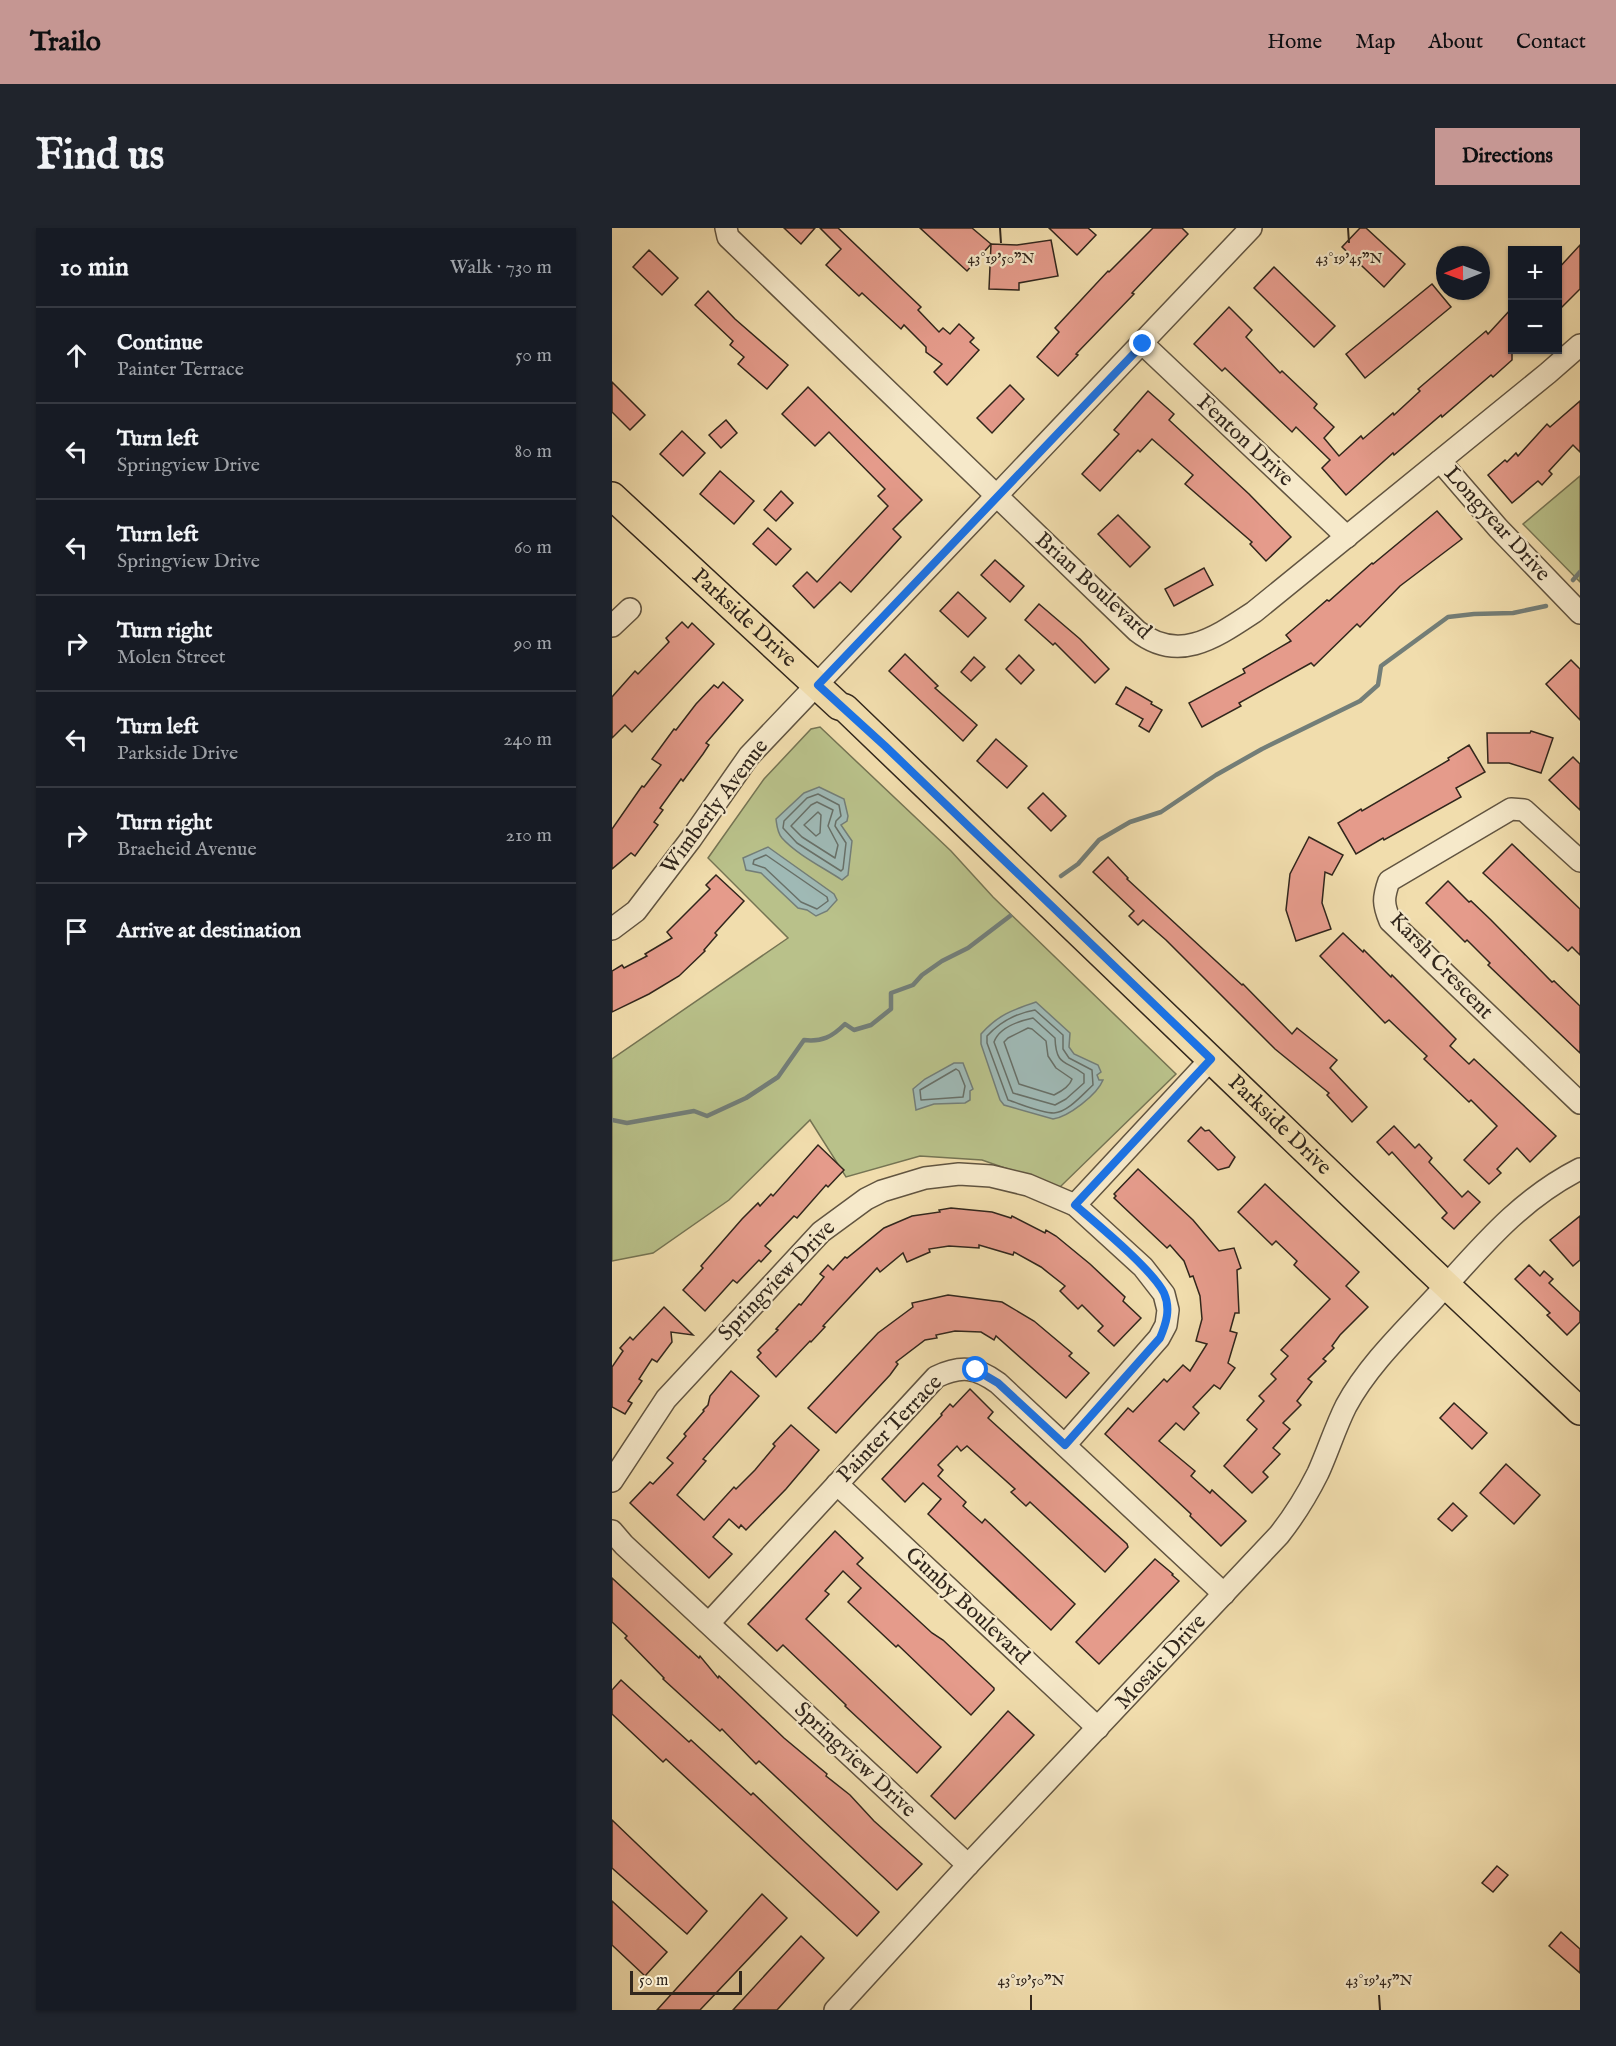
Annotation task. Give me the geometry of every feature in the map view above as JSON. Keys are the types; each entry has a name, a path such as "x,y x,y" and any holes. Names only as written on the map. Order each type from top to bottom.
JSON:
{"main road":[{"name":"Parkside Drive","path":"612,496 839,706 845,708 1580,1411"}],"street":[{"name":"Wimberly Avenue","path":"612,929 636,911 691,839 749,756 1251,228"},
{"name":"Brian Boulevard","path":"727,233 995,496 1137,631 1154,642 1172,647 1196,645 1240,621 1347,537 1580,345"},
{"name":"Fenton Drive","path":"1143,344 1347,537"},
{"name":"Longyear Drive","path":"1440,461 1526,558 1580,613"},
{"path":"612,626 630,609"},
{"name":"Karsh Crescent","path":"1580,861 1524,810 1511,809 1389,880 1384,893 1384,906 1390,921 1580,1103"},
{"path":"1075,1205 1211,1059"},
{"name":"Mosaic Drive","path":"836,2010 968,1865 1280,1535 1318,1473 1346,1407 1359,1384 1446,1285 1529,1200 1580,1169"},
{"name":"Springview Drive","path":"612,1481 666,1399 821,1232 866,1199 882,1191 925,1178 959,1174 991,1176 1016,1182 1075,1205 1143,1267 1164,1294 1168,1310 1166,1324 1160,1338 1065,1445"},
{"name":"Painter Terrace","path":"709,1623 936,1377 956,1369 976,1370 989,1377 1224,1594"},
{"name":"Gunby Boulevard","path":"837,1484 1098,1728"},
{"name":"Springview Drive","path":"612,1531 624,1545 968,1865"}],"green space":[{"path":"1580,476 1580,582 1523,524"},
{"path":"820,727 951,851 993,897 1176,1074 1060,1187 982,1160 920,1156 846,1177 810,1120 729,1200 653,1253 612,1261 612,1059 788,938 708,858 764,779 811,729"}],"water":[{"path":"819,787 844,799 848,816 847,821 841,825 852,841 848,875 842,880 795,850 782,838 778,829 776,819 804,793"},
{"path":"768,847 834,894 837,900 827,911 816,916 807,910 798,908 761,873 746,870 743,858"},
{"path":"1036,1002 1070,1033 1069,1047 1074,1054 1098,1065 1101,1072 1097,1075 1099,1080 1103,1080 1095,1092 1081,1104 1053,1119 1004,1105 1000,1100 981,1044 981,1034 993,1022"},
{"path":"954,1063 963,1063 973,1089 970,1091 970,1100 965,1103 934,1104 916,1110 913,1089 925,1079"}],"building":[{"path":"784,228 815,228 801,244"},
{"path":"820,228 838,228 921,307 918,310 939,332 943,328 950,334 959,324 974,338 970,342 979,350 947,385 934,372 942,364 926,352 926,347 904,325 901,329 862,293 859,296 826,265 841,249"},
{"path":"920,228 972,228 991,244 967,271"},
{"path":"1049,228 1088,228 1096,235 1077,255"},
{"path":"1153,228 1182,228 1188,234 1058,376 1037,357 1059,332 1055,328 1108,271"},
{"path":"1360,228 1366,228 1405,264 1384,287 1342,247"},
{"path":"1051,240 1058,276 1019,283 1019,290 989,289 991,244 1017,245"},
{"path":"1580,245 1580,289 1562,307 1562,300 1562,265"},
{"path":"649,250 678,278 662,295 633,267"},
{"path":"1274,267 1335,326 1314,347 1254,288"},
{"path":"1432,284 1436,289 1436,300 1445,300 1451,307 1365,378 1346,354"},
{"path":"708,291 735,319 788,365 767,389 738,364 744,357 730,345 733,341 695,305"},
{"path":"1229,307 1252,330 1246,337 1280,373 1282,371 1317,404 1314,408 1334,427 1324,438 1339,456 1361,436 1363,439 1393,413 1394,415 1420,391 1418,389 1486,331 1488,334 1508,312 1508,354 1512,354 1512,360 1394,455 1393,453 1346,495 1322,468 1330,460 1296,427 1292,432 1225,368 1222,371 1194,344"},
{"path":"612,382 645,415 630,430 612,412"},
{"path":"1010,385 1024,399 992,433 977,418"},
{"path":"808,387 922,500 893,529 901,537 851,592 840,582 814,608 793,586 807,572 817,582 888,506 878,496 885,489 829,432 815,446 782,414"},
{"path":"1148,391 1174,414 1169,420 1249,494 1291,537 1266,561 1250,544 1252,542 1185,484 1193,475 1152,439 1140,452 1138,450 1100,491 1082,474 1119,434 1114,430"},
{"path":"1580,401 1580,452 1573,445 1549,471 1552,474 1542,485 1538,481 1512,503 1488,475 1516,453 1518,456 1547,424 1550,427"},
{"path":"726,420 737,433 721,448 709,435"},
{"path":"682,431 705,453 683,476 660,454"},
{"path":"720,471 754,501 734,524 700,494"},
{"path":"781,491 793,503 776,521 764,510"},
{"path":"1437,511 1462,539 1400,586 1360,627 1357,624 1314,666 1311,663 1239,703 1241,706 1202,727 1189,703 1245,673 1243,669 1291,641 1286,635"},
{"path":"1118,515 1150,547 1130,567 1098,534"},
{"path":"768,528 791,549 776,565 753,544"},
{"path":"995,560 1024,586 1010,602 981,575"},
{"path":"1204,568 1213,585 1174,606 1165,589"},
{"path":"958,592 986,618 968,637 940,611"},
{"path":"1039,604 1080,639 1109,669 1095,683 1055,643 1053,645 1025,620"},
{"path":"682,622 688,628 692,623 714,644 632,732 625,725 612,738 612,697 635,671 638,674 669,642 666,638"},
{"path":"905,654 938,686 935,688 977,725 963,741 889,671"},
{"path":"1019,655 1034,670 1021,684 1006,669"},
{"path":"974,657 985,667 971,681 961,672"},
{"path":"1571,660 1580,669 1580,720 1546,684"},
{"path":"723,682 743,700 706,743 709,745 703,754 660,808 663,810 654,822 658,825 635,856 631,853 612,869 612,829 642,786 644,787 661,765 652,759 696,704 714,685 718,688"},
{"path":"1126,687 1162,710 1149,732 1139,726 1143,719 1116,704"},
{"path":"1531,731 1553,738 1541,773 1509,763 1488,763 1487,733 1530,733"},
{"path":"996,739 1027,766 1007,788 977,761"},
{"path":"1469,745 1485,772 1456,788 1461,797 1356,854 1338,823 1449,760 1448,758"},
{"path":"1573,757 1580,764 1580,810 1549,780"},
{"path":"1043,793 1066,816 1051,831 1028,808"},
{"path":"1309,837 1343,855 1332,875 1325,872 1322,903 1331,929 1296,941 1286,910 1290,874"},
{"path":"1512,844 1580,909 1580,955 1572,947 1568,951 1483,873"},
{"path":"1108,857 1127,879 1243,984 1292,1034 1297,1028 1337,1060 1330,1068 1367,1107 1352,1122 1327,1095 1329,1093 1275,1049 1166,940 1143,920 1138,925 1129,916 1134,911 1093,872"},
{"path":"716,875 744,901 715,933 717,935 705,951 679,976 612,1012 612,971 622,965 624,968 647,956 645,954 672,938 667,932 710,889 706,885"},
{"path":"1448,881 1491,920 1552,982 1554,981 1580,1006 1580,1053 1488,965 1490,963 1467,940 1465,942 1426,903"},
{"path":"1343,933 1391,977 1392,975 1456,1039 1450,1046 1469,1064 1474,1059 1556,1136 1530,1162 1517,1148 1497,1169 1501,1173 1489,1184 1464,1160 1497,1126 1424,1059 1427,1056 1389,1020 1385,1023 1320,956"},
{"path":"1394,1126 1415,1148 1419,1144 1432,1158 1429,1162 1462,1197 1468,1191 1480,1202 1454,1229 1442,1218 1447,1213 1392,1152 1389,1155 1377,1142"},
{"path":"1201,1127 1205,1131 1209,1130 1235,1157 1229,1167 1218,1170 1188,1141"},
{"path":"818,1145 844,1170 828,1187 826,1185 797,1218 794,1216 765,1246 771,1251 761,1262 759,1260 737,1283 733,1280 705,1311 683,1290 742,1219 758,1203 760,1206 771,1194 773,1196"},
{"path":"1138,1169 1193,1220 1219,1251 1234,1248 1241,1268 1237,1270 1239,1313 1235,1313 1230,1331 1237,1333 1228,1363 1235,1368 1220,1389 1214,1385 1193,1407 1199,1413 1184,1430 1176,1423 1159,1441 1195,1471 1191,1476 1210,1493 1212,1490 1246,1521 1221,1546 1190,1516 1191,1514 1105,1434 1128,1408 1133,1412 1164,1379 1167,1382 1183,1365 1190,1371 1207,1344 1196,1341 1202,1319 1200,1296 1193,1276 1190,1277 1184,1261 1170,1245 1167,1248 1114,1198 1116,1196 1114,1194"},
{"path":"1265,1184 1359,1272 1346,1286 1368,1307 1340,1335 1332,1346 1334,1348 1323,1359 1326,1361 1308,1379 1312,1382 1297,1401 1301,1405 1283,1423 1290,1429 1273,1448 1280,1454 1263,1472 1268,1477 1252,1493 1224,1466 1257,1429 1247,1420 1264,1401 1259,1396 1276,1379 1271,1374 1288,1356 1281,1350 1330,1299 1294,1265 1297,1261 1276,1241 1272,1245 1238,1212"},
{"path":"951,1208 992,1212 1011,1218 1012,1216 1045,1233 1046,1230 1090,1264 1125,1297 1123,1301 1141,1318 1114,1346 1098,1331 1103,1326 1082,1305 1078,1309 1060,1291 1065,1286 1041,1267 1014,1252 1013,1255 979,1245 979,1248 949,1246 929,1249 930,1252 907,1262 903,1253 880,1272 877,1268 823,1326 825,1327 776,1377 757,1357 761,1353 758,1350 824,1277 820,1274 828,1265 833,1270 845,1257 847,1258 884,1228 912,1216"},
{"path":"1580,1216 1580,1260 1573,1266 1550,1240"},
{"path":"1529,1265 1540,1276 1544,1271 1553,1279 1549,1283 1580,1312 1580,1322 1567,1335 1547,1315 1550,1313 1515,1279"},
{"path":"948,1295 1002,1302 1034,1321 1072,1353 1069,1356 1089,1373 1066,1398 996,1336 994,1340 981,1332 955,1331 925,1340 896,1362 898,1364 890,1375 836,1433 808,1408 878,1333 913,1307 912,1303"},
{"path":"664,1307 693,1335 671,1332 672,1342 657,1362 652,1359 639,1379 642,1381 628,1401 632,1403 625,1414 612,1407 612,1367 623,1351 620,1348 630,1337 633,1340"},
{"path":"731,1371 759,1396 703,1459 706,1461 677,1495 704,1520 734,1487 736,1489 755,1470 775,1446 773,1444 791,1425 819,1450 786,1489 746,1530 741,1525 739,1528 729,1519 713,1537 732,1554 709,1578 630,1503 673,1463 667,1458 686,1436 684,1434 708,1405 710,1396"},
{"path":"970,1389 993,1412 988,1418 1127,1544 1128,1547 1105,1572 1030,1502 1026,1506 1011,1492 1015,1489 967,1446 961,1451 957,1446 938,1465 943,1470 938,1476 966,1502 963,1506 982,1523 985,1519 1075,1604 1051,1630 928,1514 941,1499 923,1483 905,1502 882,1479 950,1404 953,1407"},
{"path":"1454,1403 1487,1433 1472,1449 1440,1418"},
{"path":"1506,1464 1540,1495 1514,1524 1480,1493"},
{"path":"1453,1503 1467,1516 1452,1531 1438,1519"},
{"path":"835,1531 863,1558 857,1564 994,1688 971,1715 898,1645 896,1647 848,1602 861,1588 843,1571 825,1591 829,1594 806,1619 941,1747 917,1773 783,1645 777,1651 748,1624"},
{"path":"1155,1559 1179,1581 1099,1664 1076,1642"},
{"path":"612,1578 699,1658 700,1656 718,1678 719,1676 784,1738 827,1774 826,1776 850,1795 874,1821 922,1864 897,1890 759,1761 756,1764 722,1729 720,1731 663,1679 625,1638 627,1636 612,1622"},
{"path":"621,1680 689,1742 691,1740 751,1795 753,1793 879,1912 857,1936 666,1759 663,1762 612,1714 612,1690"},
{"path":"1008,1711 1034,1735 955,1819 931,1796"},
{"path":"612,1820 707,1911 687,1934 612,1868"},
{"path":"1497,1866 1508,1875 1493,1892 1482,1883"},
{"path":"762,1894 787,1918 700,2010 657,2010"},
{"path":"612,1901 667,1952 645,1976 612,1945"},
{"path":"1561,1932 1580,1949 1580,1973 1549,1946"},
{"path":"801,1936 824,1958 777,2010 733,2010"}],"waterway":[{"path":"1573,580 1580,572"},
{"path":"1061,876 1078,864 1099,840 1130,822 1161,812 1216,775 1262,749 1360,701 1378,685 1381,666 1448,617 1513,613 1546,606"},
{"path":"612,1120 627,1123 694,1111 707,1116 746,1098 778,1077 804,1040 826,1038 845,1024 854,1030 871,1025 891,1009 891,993 913,985 922,975 942,961 968,948 1010,916"}],"route":[{"path":"976,1370 998,1383 1065,1445 1160,1338 1166,1324 1168,1310 1164,1294 1143,1267 1075,1205 1211,1059 885,746 818,685 1143,344"}]}
